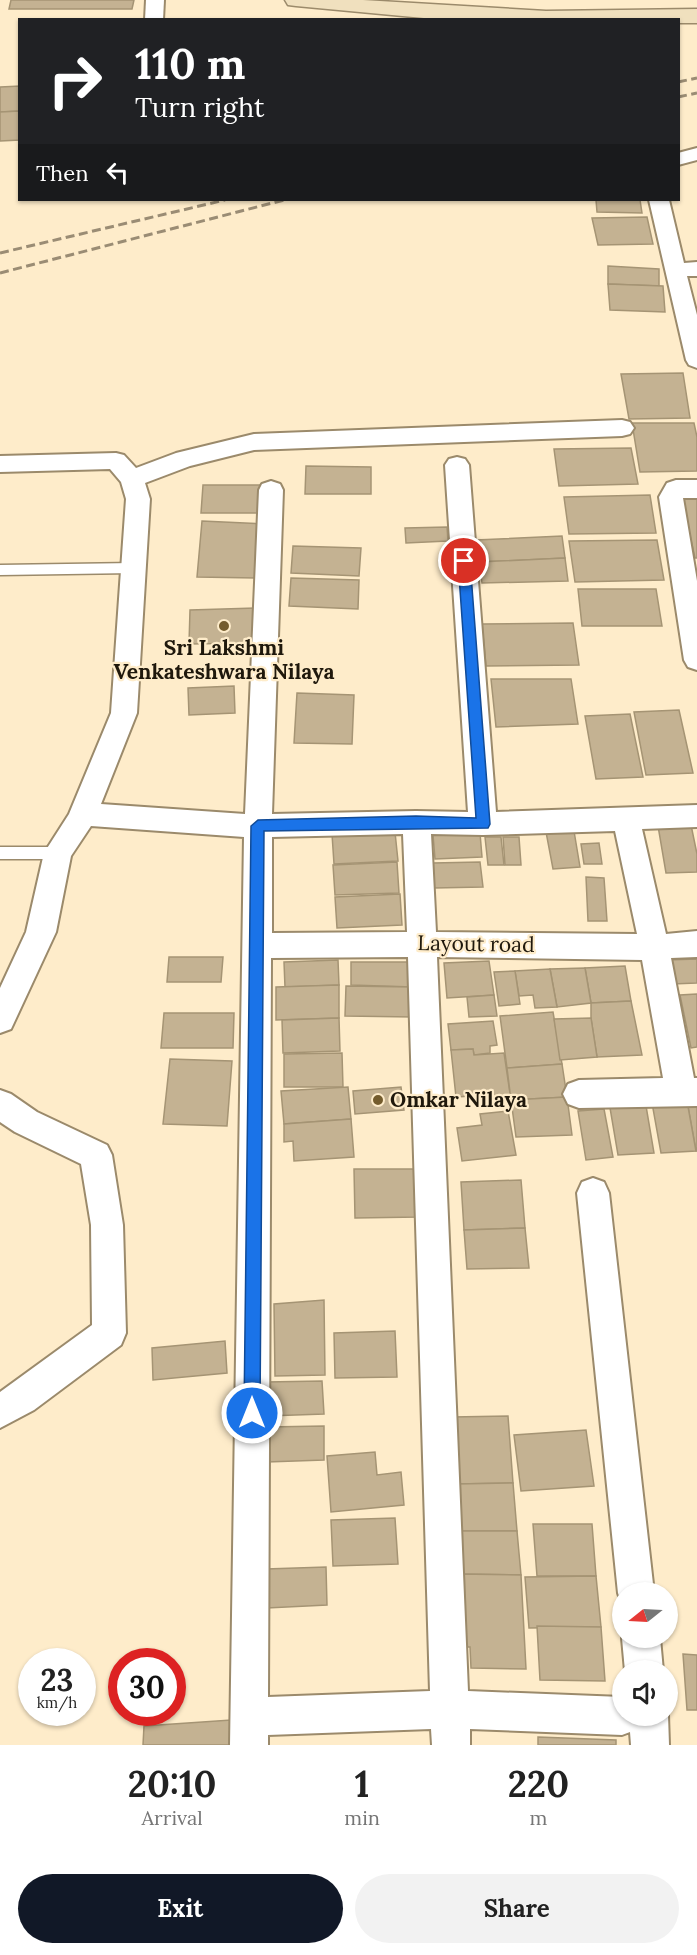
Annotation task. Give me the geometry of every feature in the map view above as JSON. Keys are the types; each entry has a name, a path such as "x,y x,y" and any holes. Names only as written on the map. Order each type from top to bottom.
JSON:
{"main road":[{"path":"296,0 387,10 496,16 585,18 697,16"}],"street":[{"path":"154,18 155,0"},
{"path":"680,158 697,154"},
{"path":"659,201 686,270 697,360"},
{"path":"132,479 184,459 254,442 622,428"},
{"path":"0,464 116,460 132,479 138,499 124,713 83,813 58,853 41,932 0,1020"},
{"path":"457,465 483,824"},
{"path":"697,489 676,489 671,497 691,585 697,660"},
{"path":"271,490 258,826 249,1731 450,1727 612,1717"},
{"path":"83,813 258,826 416,822 483,824 697,816"},
{"path":"579,1094 689,1092 626,818"},
{"path":"416,822 423,944 450,1727"},
{"name":"Layout road","path":"256,946 423,944 654,947 697,944"},
{"path":"0,1104 26,1122 96,1155 107,1225 109,1333 22,1398 0,1411"},
{"path":"593,1193 635,1582"},
{"path":"649,1726 650,1745"}],"lane":[{"path":"0,570 134,568"},
{"path":"0,853 58,853"}],"building":[{"path":"11,0 134,0 132,9 9,9"},
{"path":"18,86 18,111 0,112 0,87"},
{"path":"18,111 18,140 0,141 0,112"},
{"path":"596,201 640,201 642,213 597,212"},
{"path":"647,217 653,244 598,245 592,218"},
{"path":"608,266 659,269 659,286 608,284"},
{"path":"608,284 663,286 665,312 610,310"},
{"path":"683,373 690,418 629,419 621,374"},
{"path":"632,423 694,423 697,437 697,471 640,472"},
{"path":"631,448 638,484 559,486 554,449"},
{"path":"306,466 371,467 371,494 305,494"},
{"path":"203,485 268,485 267,513 201,513"},
{"path":"650,495 656,533 569,534 564,497"},
{"path":"681,495 697,495 697,558 695,558"},
{"path":"202,521 264,524 264,578 197,577"},
{"path":"447,527 448,541 406,543 405,528"},
{"path":"562,536 565,558 479,562 476,540"},
{"path":"657,540 664,580 575,582 569,541"},
{"path":"293,546 361,548 359,576 291,573"},
{"path":"565,558 568,581 482,583 479,562"},
{"path":"291,578 359,580 358,609 289,606"},
{"path":"578,589 656,589 662,626 582,626"},
{"name":"Sri Lakshmi Venkateshwara Nilaya","path":"259,608 259,643 189,644 190,610"},
{"path":"573,623 579,665 486,666 482,624"},
{"path":"491,679 571,679 578,724 496,727"},
{"path":"234,686 235,713 189,715 188,688"},
{"path":"297,693 354,695 352,744 294,743"},
{"path":"679,710 693,773 646,775 634,712"},
{"path":"630,714 643,777 596,779 585,716"},
{"path":"691,825 697,854 697,872 666,873 658,826"},
{"path":"574,831 580,867 553,869 546,832"},
{"path":"395,832 398,861 334,864 332,834"},
{"path":"480,833 482,857 435,859 433,835"},
{"path":"485,837 501,837 504,865 488,865"},
{"path":"503,837 519,837 521,865 505,865"},
{"path":"599,843 602,864 584,864 581,844"},
{"path":"397,862 399,893 335,895 333,865"},
{"path":"480,862 483,887 434,888 433,863"},
{"path":"586,877 604,878 607,921 588,921"},
{"path":"400,894 402,925 337,928 335,897"},
{"path":"169,957 223,957 221,982 167,982"},
{"path":"697,959 697,983 672,984 667,960"},
{"path":"338,960 339,985 285,987 284,962"},
{"path":"489,961 494,995 447,998 444,963"},
{"path":"351,962 412,962 413,987 351,985"},
{"path":"625,966 631,1001 591,1003 585,968"},
{"path":"585,968 591,1003 557,1007 550,969"},
{"path":"550,969 557,1007 535,1008 533,995 519,996 515,971"},
{"path":"515,971 520,1004 499,1006 494,972"},
{"path":"339,985 339,1018 276,1020 276,987"},
{"path":"346,986 413,987 413,1017 345,1016"},
{"path":"697,994 697,1047 691,1048 680,995"},
{"path":"494,995 497,1016 469,1017 467,997"},
{"path":"631,1001 642,1055 597,1057 591,1003"},
{"path":"553,1012 562,1064 507,1068 500,1016"},
{"path":"164,1013 234,1013 233,1048 161,1048"},
{"path":"339,1018 340,1051 283,1053 282,1020"},
{"path":"591,1018 597,1057 560,1060 554,1019"},
{"path":"493,1021 497,1045 490,1046 490,1053 474,1055 473,1049 451,1050 448,1024"},
{"path":"473,1049 474,1055 504,1053 511,1100 474,1103 474,1096 456,1097 451,1050"},
{"path":"342,1053 343,1087 284,1087 284,1054"},
{"path":"170,1059 232,1061 227,1126 163,1124"},
{"path":"562,1064 567,1097 511,1100 507,1068"},
{"path":"348,1087 351,1119 284,1124 281,1091"},
{"name":"Omkar Nilaya","path":"401,1087 404,1110 355,1114 353,1091"},
{"path":"567,1097 572,1135 516,1137 511,1100"},
{"path":"645,1100 654,1153 618,1155 609,1102"},
{"path":"687,1101 697,1101 697,1151 696,1151"},
{"path":"687,1101 696,1151 661,1153 652,1103"},
{"path":"604,1109 613,1157 586,1160 578,1111"},
{"path":"508,1111 516,1155 462,1161 457,1128 482,1125 480,1114"},
{"path":"351,1119 354,1157 294,1161 293,1141 284,1142 284,1124"},
{"path":"354,1169 417,1169 419,1217 355,1218"},
{"path":"521,1180 525,1228 464,1230 461,1182"},
{"path":"525,1228 529,1268 467,1269 464,1230"},
{"path":"324,1300 325,1375 275,1376 274,1304"},
{"path":"395,1331 397,1377 335,1378 334,1333"},
{"path":"225,1341 227,1373 153,1380 152,1348"},
{"path":"322,1381 324,1414 267,1416 266,1382"},
{"path":"508,1416 513,1483 456,1484 452,1417"},
{"path":"324,1426 324,1460 267,1462 267,1427"},
{"path":"586,1430 594,1486 521,1491 514,1435"},
{"path":"375,1452 377,1475 401,1472 404,1505 331,1512 327,1456"},
{"path":"513,1483 517,1531 457,1531 456,1484"},
{"path":"395,1518 398,1564 333,1566 331,1520"},
{"path":"533,1524 592,1524 596,1576 537,1576"},
{"path":"457,1531 517,1531 521,1575 458,1574"},
{"path":"326,1567 327,1605 267,1608 266,1569"},
{"path":"458,1574 521,1575 526,1669 471,1668 470,1647 458,1647"},
{"path":"596,1576 601,1627 529,1628 525,1577"},
{"path":"537,1626 601,1627 605,1681 540,1680"},
{"path":"683,1654 697,1655 697,1710 687,1710"},
{"path":"231,1720 232,1745 143,1745 144,1726 186,1726 186,1723"},
{"path":"538,1737 616,1740 616,1745 538,1745"}],"railway":[{"path":"680,82 697,78"},
{"path":"680,97 697,93"},
{"path":"0,253 221,201"},
{"path":"0,273 280,201"}],"place":[{"name":"Sri Lakshmi Venkateshwara Nilaya","path":"224,626"},
{"name":"Omkar Nilaya","path":"378,1100"}],"route":[{"path":"252,1413 258,826 416,822 483,824 464,561"}]}
